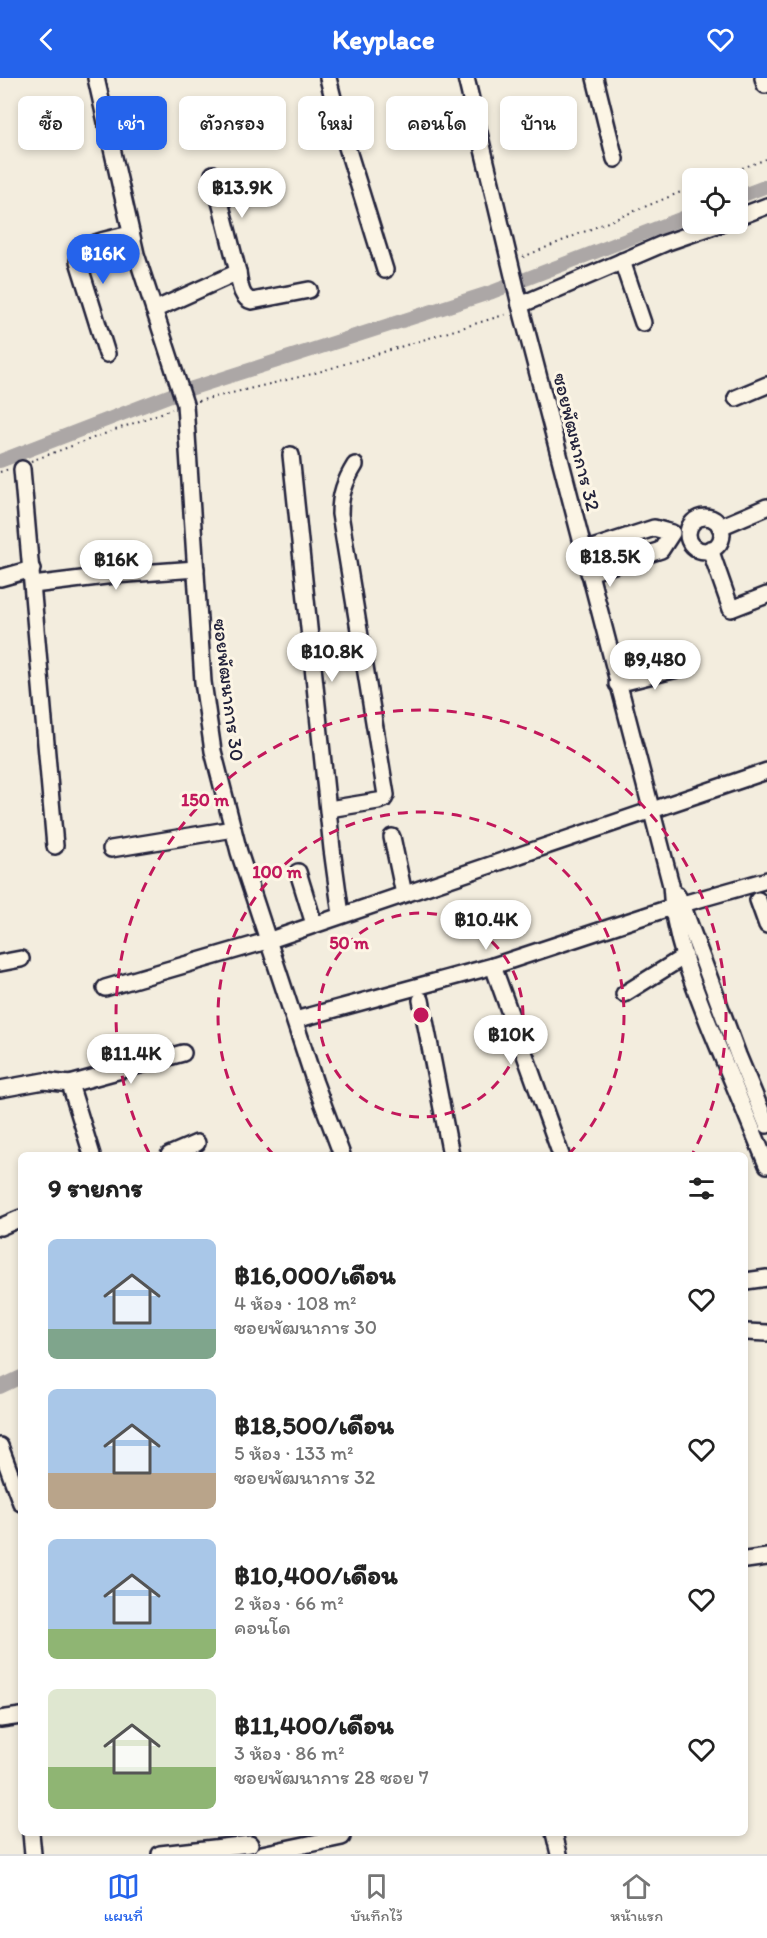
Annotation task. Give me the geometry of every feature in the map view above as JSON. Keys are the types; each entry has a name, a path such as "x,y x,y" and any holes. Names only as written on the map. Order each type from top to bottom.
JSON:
{"street":[{"name":"ซอยพัฒนาการ 30","path":"96,78 131,234 185,404 203,682 213,751 233,829 267,941 341,1152"},
{"path":"328,78 385,270"},
{"name":"ซอยพัฒนาการ 32","path":"466,78 511,269 671,885 767,1165"},
{"path":"595,78 615,159"},
{"path":"213,174 243,296 252,301 309,290"},
{"path":"748,213 767,206"},
{"path":"107,354 78,261 80,253 86,246 131,234"},
{"path":"520,304 694,234"},
{"path":"622,261 643,322"},
{"path":"154,310 238,272"},
{"path":"736,398 767,385"},
{"path":"291,455 341,915"},
{"path":"329,809 378,801 384,799 386,795 340,514 340,499 346,480 355,465"},
{"path":"18,467 32,569 55,846"},
{"path":"720,527 767,507"},
{"path":"702,517 713,519 720,527 721,538 715,547 704,550 694,546 688,537 688,532 693,522 702,517"},
{"path":"583,550 654,528 672,533 688,532"},
{"path":"589,573 661,550 672,533"},
{"path":"710,549 731,609 767,595"},
{"path":"0,578 32,569"},
{"path":"33,585 114,575 196,569"},
{"path":"617,684 685,667"},
{"path":"105,988 267,941 767,771"},
{"path":"111,849 233,829"},
{"path":"392,837 404,894"},
{"path":"298,872 314,924"},
{"path":"295,1020 493,966 677,906 767,880"},
{"path":"758,900 767,925"},
{"name":"ซอยพัฒนาการ 32","path":"677,906 685,956 696,993 767,1125"},
{"path":"624,993 685,956"},
{"path":"0,963 21,959"},
{"path":"493,966 560,1152"},
{"path":"421,1000 449,1152"},
{"path":"0,1089 44,1081 70,1084 183,1053"},
{"path":"70,1084 91,1152"},
{"path":"176,1152 197,1143"},
{"path":"0,1227 18,1219"},
{"path":"748,1281 767,1278"},
{"path":"748,1332 767,1333"},
{"path":"0,1446 18,1495"},
{"path":"748,1560 767,1557"},
{"path":"0,1719 18,1716"},
{"path":"31,1836 33,1854"},
{"path":"555,1836 558,1854"},
{"path":"262,1854 342,1837"},
{"path":"160,1854 250,1844"}],"path":[{"path":"742,168 767,159"},
{"path":"511,269 682,192"},
{"path":"0,472 185,404 312,374 520,304"}],"waterway":[{"path":"748,193 767,186"},
{"path":"0,461 171,395 492,292 682,218"},
{"path":"0,1387 18,1378"}]}
